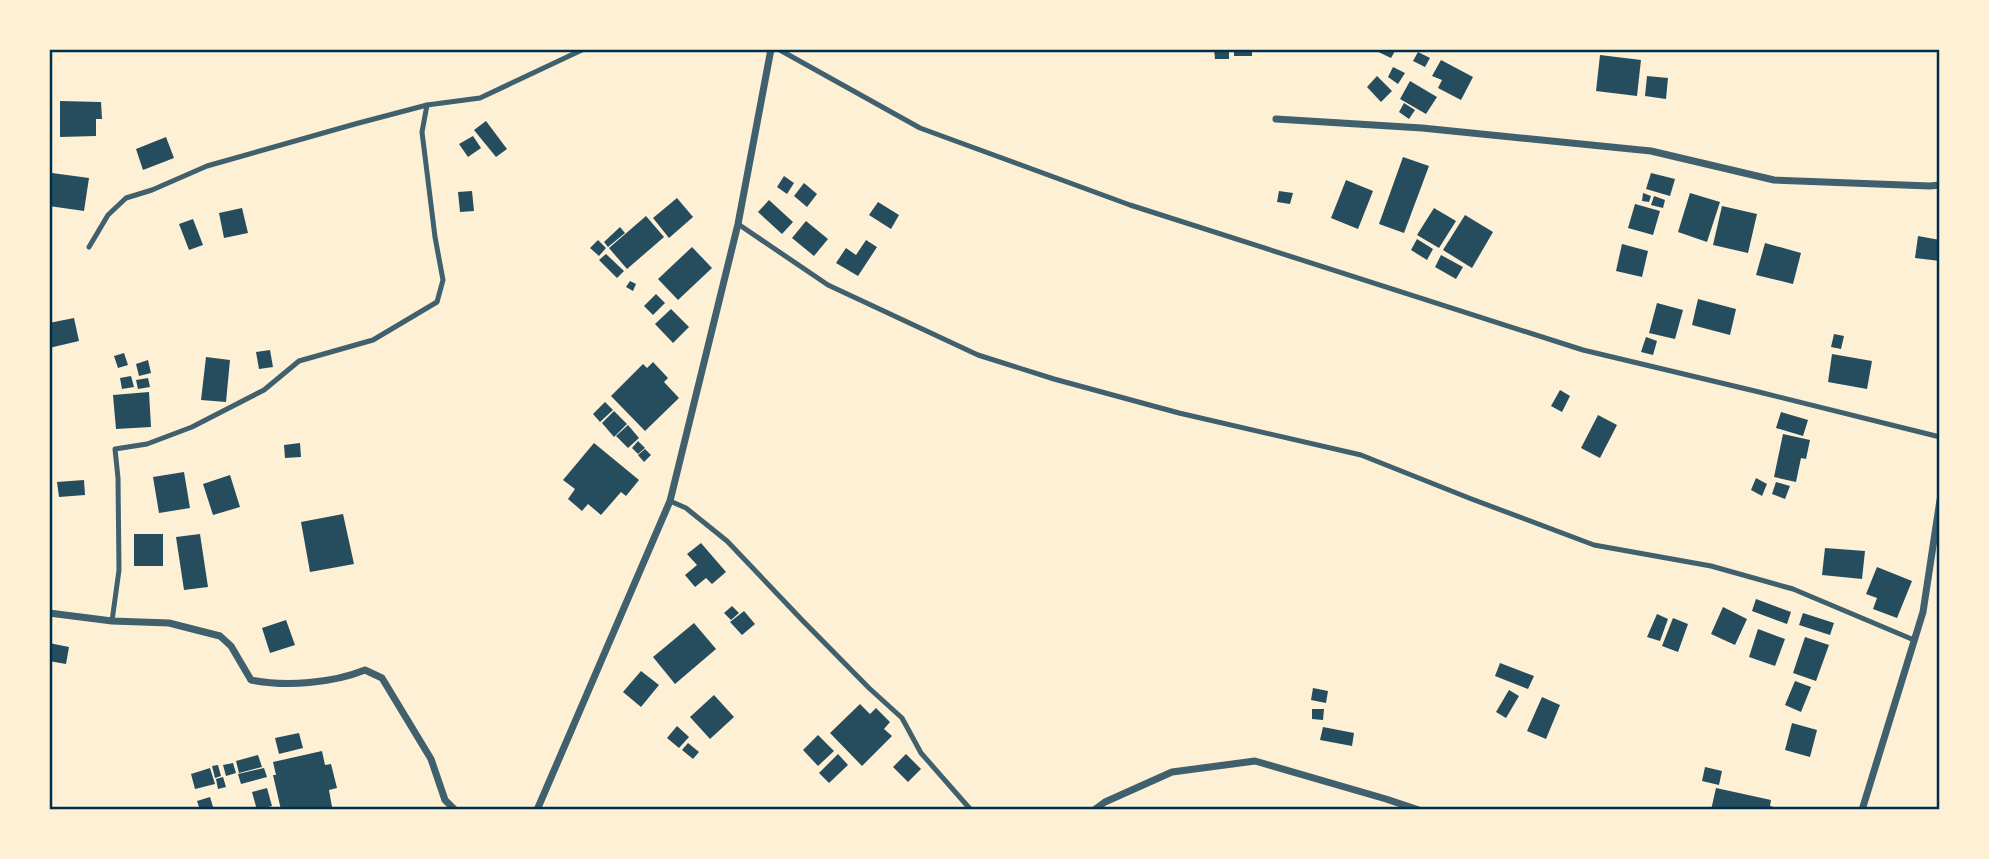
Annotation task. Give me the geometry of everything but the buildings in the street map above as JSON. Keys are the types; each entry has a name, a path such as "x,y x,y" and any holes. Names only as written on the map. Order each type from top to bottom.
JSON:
{"street":[{"path":"537,810 670,501 738,224 771,49"},
{"path":"1276,119 1422,128 1651,151 1774,180 1940,185"},
{"path":"1862,810 1923,612 1940,500"},
{"path":"49,613 111,621 169,623 220,636 231,646 251,680 271,684 350,676 365,670 382,678 431,759 445,800 455,810"},
{"path":"1094,810 1105,802 1172,772 1255,761 1419,810"}],"lane":[{"path":"89,247 108,215 125,198 152,190 207,166 427,105 480,98 584,49"},
{"path":"778,49 920,128 1130,205 1583,351 1940,437"},
{"path":"111,621 119,570 115,449 147,444 192,427 264,390 299,361 373,340 437,302 443,280 422,132 427,105"},
{"path":"738,224 828,285 978,355 1179,413 1361,455 1594,545 1711,566 1793,589 1914,640"},
{"path":"670,501 685,508 727,541 869,688 902,718 921,753 971,810"}]}
